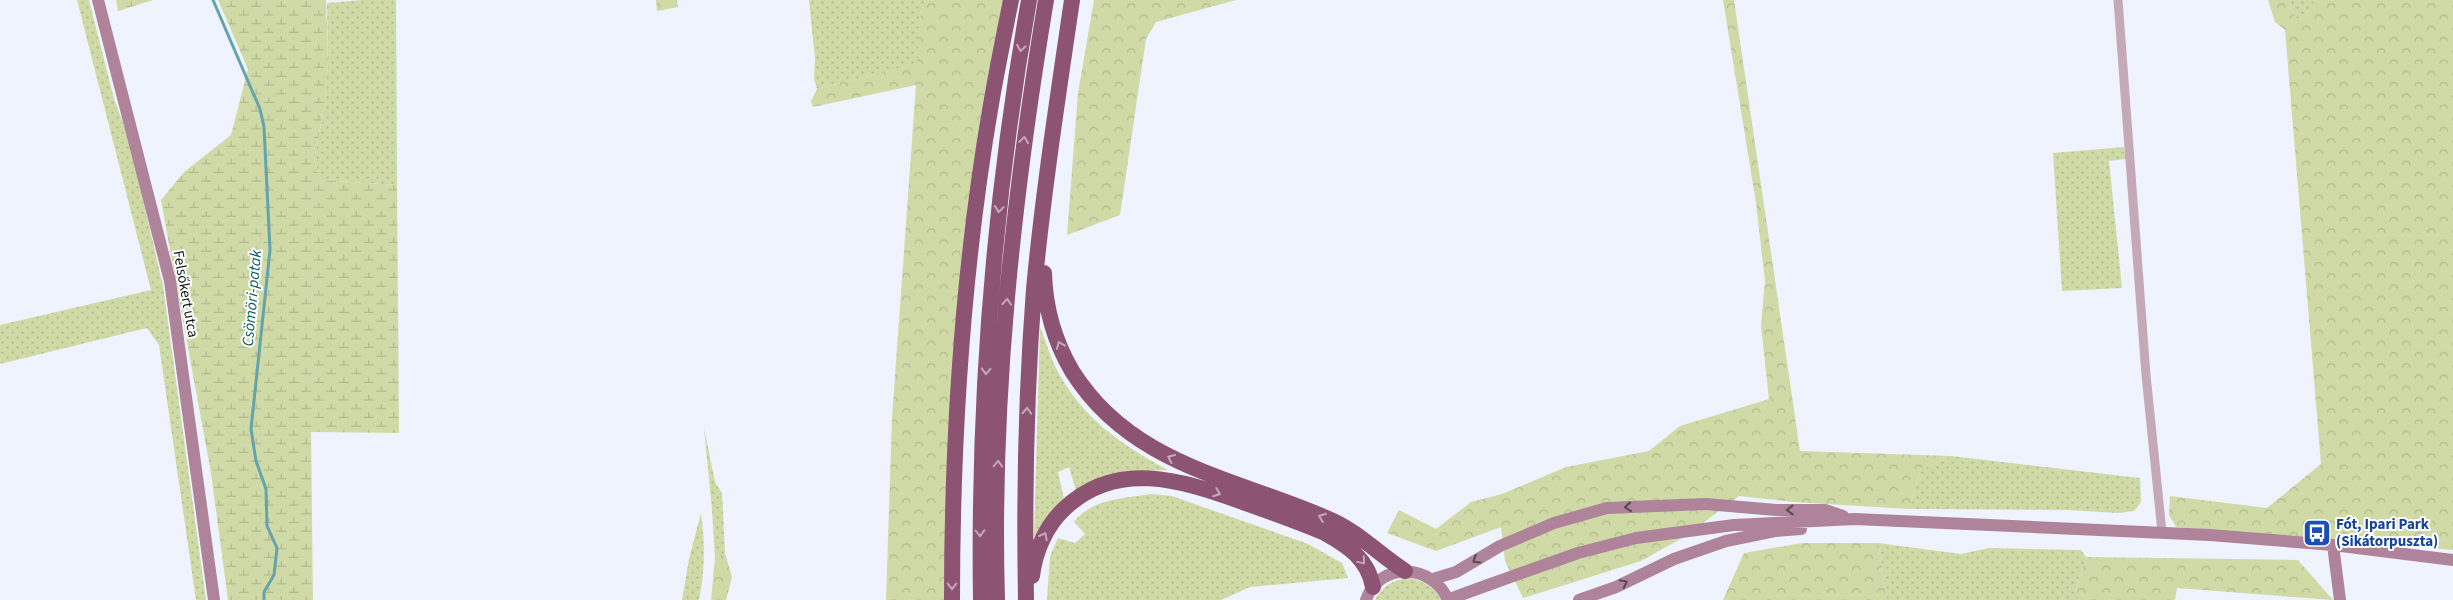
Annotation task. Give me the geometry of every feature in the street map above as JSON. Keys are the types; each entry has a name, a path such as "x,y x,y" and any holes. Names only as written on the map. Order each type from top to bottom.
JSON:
{"highway":[{"path":"952,600 957,419 966,303 991,104 1011,0"},
{"path":"981,600 980,503 989,317 1002,178 1029,0"},
{"path":"997,600 999,431 1008,283 1020,167 1046,0"},
{"path":"1027,600 1026,442 1031,334 1041,235 1072,0"},
{"path":"1041,235 1044,288 1049,315 1058,341 1065,358 1084,388 1114,422 1133,436 1167,456 1199,471 1334,522 1405,571"},
{"path":"1027,600 1039,547 1056,517 1081,495 1113,481 1156,477 1192,484 1325,533 1345,544 1364,562 1371,572 1367,595"}],"main road":[{"name":"Felsőkert utca","path":"98,0 170,281 214,600"},
{"path":"1432,579 1456,572 1500,546 1554,523 1608,508 1706,504 1776,510 1824,510 1855,519"},
{"path":"1579,600 1616,587 1674,559 1726,541 1775,531 1826,527 1855,519"},
{"path":"1367,595 1387,575 1405,571 1419,572 1432,579 1444,591 1448,600 1578,553 1636,538 1727,526 1855,519 2162,532 2333,546 2453,560"},
{"path":"2333,546 2340,600"}],"street":[{"path":"2118,0 2146,375 2162,532"}],"green space":[{"path":"77,0 89,0 114,99 129,139 163,286 206,600 196,600 159,345 147,328 0,364 0,325 151,290"},
{"path":"116,0 153,0 118,11"},
{"path":"218,0 326,0 328,62 325,103 314,160 321,180 397,185 399,433 311,432 313,600 228,600 211,473 161,200 184,172 231,135 248,69"},
{"path":"396,0 397,185 321,180 314,160 325,103 328,62 327,3"},
{"path":"656,0 677,0 678,7 657,11"},
{"path":"809,0 925,0 921,13 918,64 817,89 814,79 815,59"},
{"path":"925,0 1003,0 983,101 964,241 946,600 886,600 892,418 916,85 813,107 811,101 817,89 917,64 921,13"},
{"path":"1094,0 1236,0 1156,22 1146,39 1120,215 1067,235 1078,93"},
{"path":"1723,0 1734,0 1800,451 1951,456 1921,469 1909,509 1793,502 1739,496 1684,537 1641,561 1523,598 1505,561 1501,527 1436,551 1387,533 1399,510 1436,529 1471,502 1502,494 1566,467 1649,451 1680,426 1769,399 1761,326 1765,281 1756,203"},
{"path":"2268,0 2289,0 2296,19 2305,16 2315,0 2453,0 2453,550 2176,527 2169,515 2170,496 2267,508 2321,464 2285,30 2275,22"},
{"path":"2289,0 2315,0 2305,16 2296,19"},
{"path":"2124,147 2126,159 2109,161 2122,288 2062,291 2053,153"},
{"path":"1040,327 1057,370 1078,402 1119,440 1168,470 1125,472 1076,491 1069,467 1058,472 1064,499 1034,537"},
{"path":"704,428 715,482 722,493 725,553 715,558 712,509"},
{"path":"1951,456 2140,478 2141,502 2134,511 2118,513 2067,510 1909,509 1921,469"},
{"path":"1152,494 1172,496 1308,544 1342,563 1348,578 1250,587 1221,600 1047,600 1050,556 1058,538 1075,543 1085,534 1074,522 1081,514 1090,508 1109,501"},
{"path":"701,513 704,557 699,600 682,600 689,559"},
{"path":"1802,543 1878,543 1887,600 1723,600 1744,553"},
{"path":"1878,543 1961,554 1989,548 2081,550 2086,557 2076,589 2079,600 1887,600"},
{"path":"725,553 732,577 726,600 711,600 715,558"},
{"path":"2086,557 2298,560 2333,600 2177,588 2175,600 2079,600 2076,589"},
{"path":"1411,578 1429,586 1441,600 1375,600 1385,587 1399,580"}],"waterway":[{"name":"Csömöri-patak","path":"213,0 260,109 264,127 270,250 251,429 256,461 266,489 267,526 277,548 274,575 264,592 264,600"}],"place":[{"name":"Fót, Ipari Park (Sikátorpuszta)","path":"2317,533"}]}
